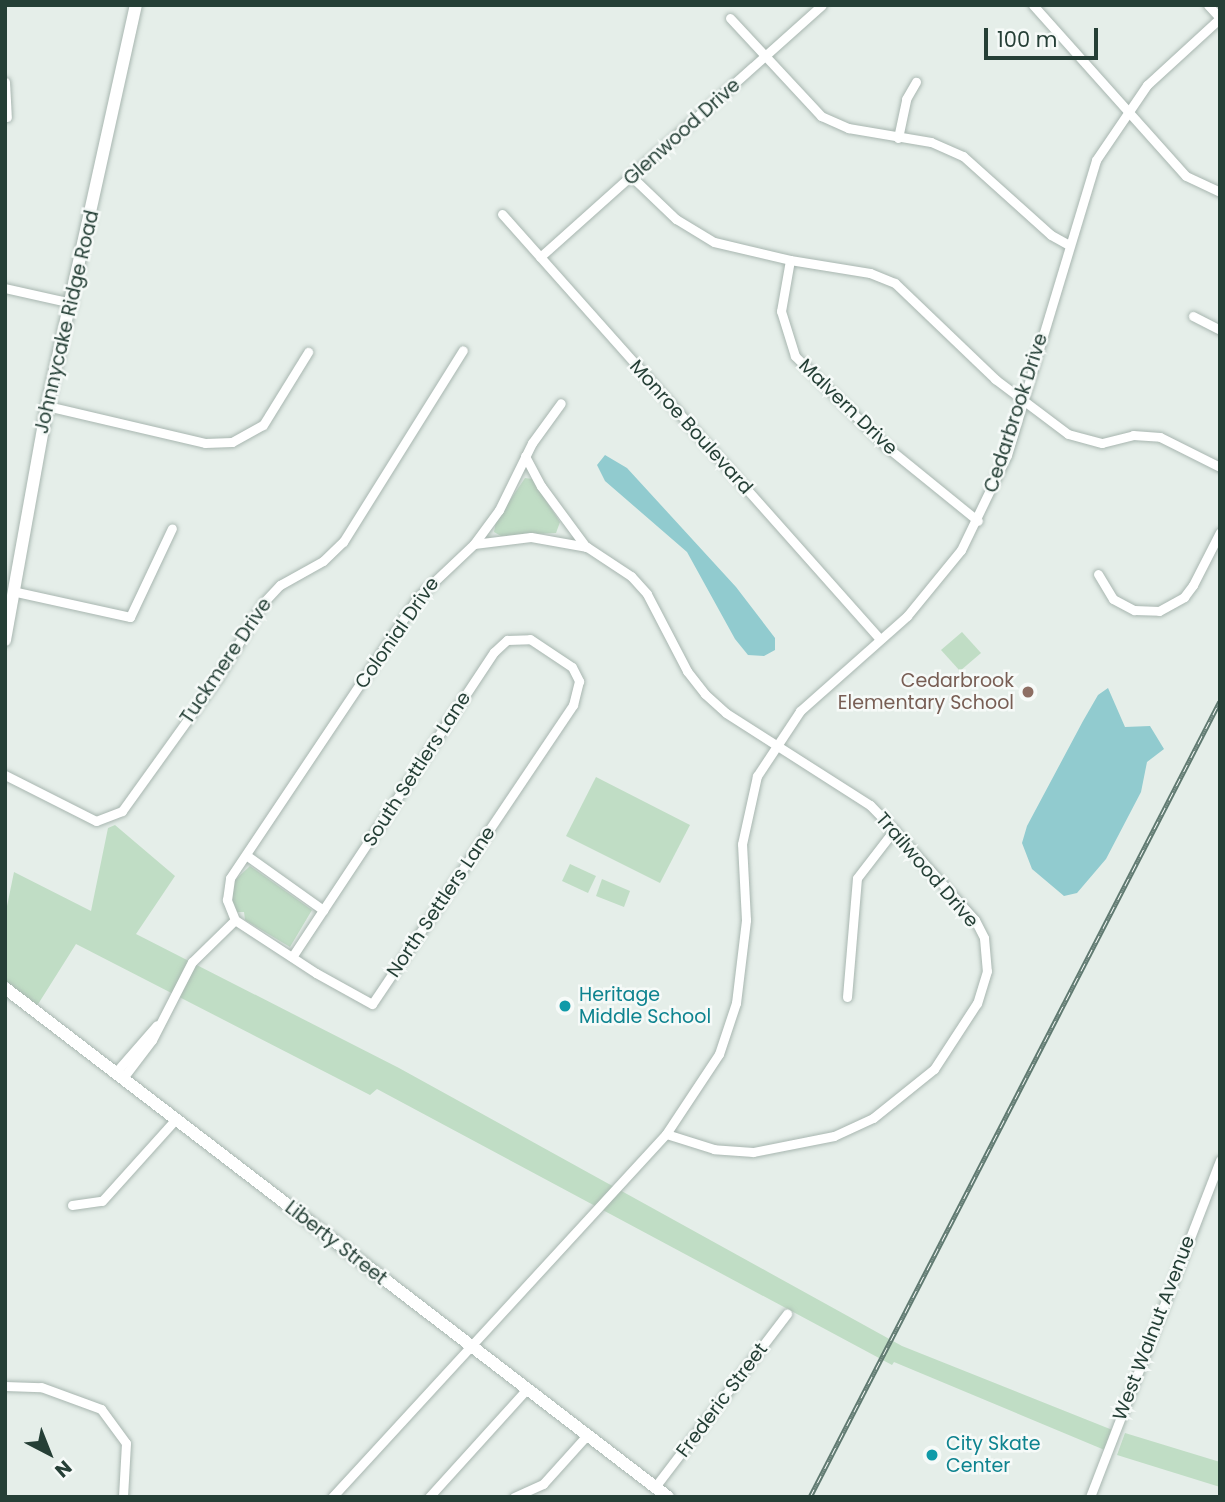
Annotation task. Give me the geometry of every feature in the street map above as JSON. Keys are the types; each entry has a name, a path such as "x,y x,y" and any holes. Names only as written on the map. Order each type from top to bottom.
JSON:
{"street":[{"name":"Johnnycake Ridge Road","path":"5,640 47,406 136,5"},
{"name":"Glenwood Drive","path":"540,257 822,5"},
{"path":"1033,5 1186,176 1220,192"},
{"path":"1208,5 1220,18"},
{"path":"730,18 764,58 821,116 848,128 931,142 974,161 1051,235 1067,244"},
{"name":"Cedarbrook Drive","path":"666,1134 719,1054 736,1003 746,920 745,818 757,776 775,745 809,703 923,599 978,521 1007,455 1021,396 1067,244 1096,160 1127,110 1165,65 1220,18"},
{"path":"5,82 8,117"},
{"path":"898,138 906,99 916,82"},
{"path":"632,177 677,219 714,242 790,260 856,270 895,283 995,379 1079,439 1101,443 1146,434 1220,467"},
{"name":"Monroe Boulevard","path":"502,214 880,639"},
{"name":"Malvern Drive","path":"790,260 781,310 796,355 887,447 978,521"},
{"path":"5,288 72,303"},
{"path":"1193,316 1220,330"},
{"name":"Tuckmere Drive","path":"5,775 96,821 122,811 217,679 263,603 280,585 323,561 343,542 463,350"},
{"path":"47,406 205,443 232,442 263,425 308,352"},
{"name":"Colonial Drive","path":"235,920 228,908 227,890 246,855 418,597 474,544 499,510 524,456 561,403"},
{"path":"524,456 541,486 587,547"},
{"path":"12,591 130,617 172,528"},
{"path":"1098,574 1113,599 1134,610 1159,611 1190,589 1220,531"},
{"path":"474,544 531,537 587,547 616,564 647,594 687,671 705,694 775,745"},
{"name":"South Settlers Lane","path":"292,957 494,652 520,637 567,663"},
{"name":"North Settlers Lane","path":"235,920 372,1004 573,705 579,681 567,663"},
{"name":"Trailwood Drive","path":"666,1134 714,1149 752,1152 834,1136 873,1118 905,1095 958,1038 987,971 984,938 975,920 894,830 870,805 775,745"},
{"path":"847,997 857,878 894,830"},
{"path":"246,855 323,910"},
{"path":"120,1075 159,1024 185,973 235,920"},
{"name":"Liberty Street","path":"5,988 668,1497"},
{"path":"72,1205 102,1201 175,1120"},
{"path":"332,1497 666,1134"},
{"name":"West Walnut Avenue","path":"1092,1495 1220,1160"},
{"name":"Frederic Street","path":"655,1487 788,1314"},
{"path":"5,1386 50,1390 101,1409 125,1443 123,1497"},
{"path":"429,1497 528,1388"},
{"path":"514,1497 543,1483 588,1434"}],"green space":[{"path":"525,478 532,479 560,522 556,533 501,536 494,532 496,521"},
{"path":"962,632 981,653 960,671 941,650"},
{"path":"596,777 690,825 660,883 566,836"},
{"path":"115,825 175,876 136,934 399,1068 902,1346 1115,1431 1107,1451 894,1362 892,1365 377,1089 370,1095 76,944 35,1009 5,986 6,911 14,872 91,911 108,828"},
{"path":"570,864 596,876 588,893 562,881"},
{"path":"250,866 312,910 290,947 245,920 244,912 236,912 231,901 234,881"},
{"path":"602,879 630,891 624,907 596,896"},
{"path":"1125,1433 1220,1462 1220,1487 1117,1455"}],"water":[{"path":"605,455 627,468 736,587 775,638 775,650 764,656 748,655 735,639 687,552 605,481 597,465"},
{"path":"1108,688 1125,727 1150,726 1164,749 1147,762 1141,792 1106,859 1077,893 1064,896 1032,869 1022,843 1027,826 1083,721 1098,695"}],"railway":[{"path":"810,1497 1220,701"}],"place":[{"name":"Cedarbrook Elementary School","path":"1028,692"},
{"name":"Heritage Middle School","path":"565,1006"},
{"name":"City Skate Center","path":"932,1455"}]}
